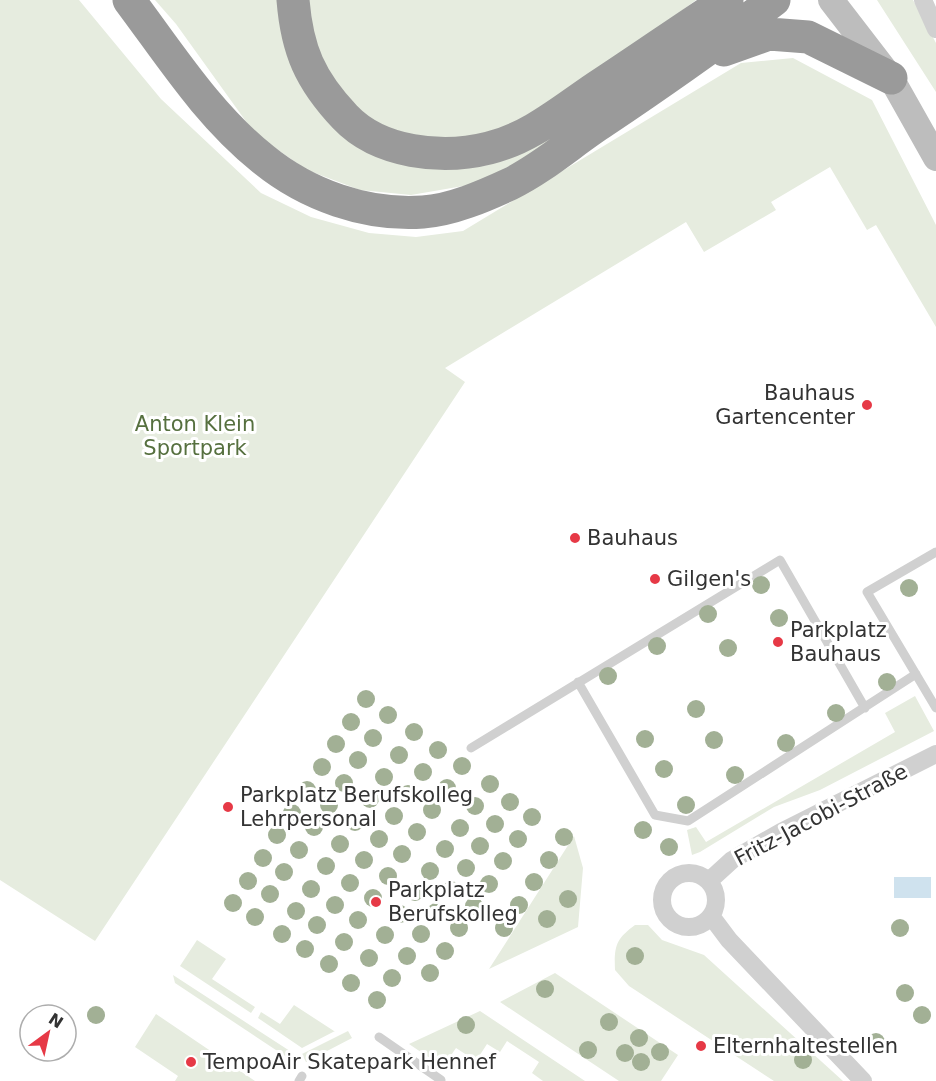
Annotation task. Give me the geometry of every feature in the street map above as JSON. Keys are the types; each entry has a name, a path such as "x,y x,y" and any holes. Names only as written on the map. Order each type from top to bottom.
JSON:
{"highway":[{"path":"129,0 194,89 236,136 265,161 298,183 334,199 369,209 424,212 467,202 512,183 692,62 774,0"},
{"path":"293,0 295,34 309,71 327,98 353,126 382,142 415,151 450,154 490,148 534,130 722,2"},
{"path":"692,62 769,34 786,34 808,37 891,78"}],"main road":[{"path":"831,0 891,78 936,158"}],"street":[{"path":"923,0 936,28"},
{"name":"Fritz-Jacobi-Straße","path":"709,881 732,860 781,832 936,754"},
{"path":"680,873 696,873 709,881 716,898 711,916 698,926 681,926 667,916 661,901 667,882 680,873"},
{"path":"711,916 729,940 863,1081"}],"lane":[{"path":"936,552 867,592 936,708"},
{"path":"471,748 780,560 865,708"},
{"path":"578,682 655,815 688,821 916,674"},
{"path":"379,1037 441,1080"}],"green space":[{"name":"Anton Klein Sportpark","path":"0,0 79,0 161,99 261,193 311,217 369,233 416,237 463,231 741,63 793,58 872,100 936,225 936,327 876,225 867,230 830,167 771,202 776,210 704,252 686,222 445,368 465,382 95,941 0,880"},
{"path":"155,0 696,0 601,71 538,113 482,140 382,157 421,167 460,168 488,165 748,0 515,165 469,185 411,195 360,190 307,170 255,134 176,24"},
{"path":"877,0 913,0 936,43 936,92"},
{"path":"915,696 934,731 820,790 774,807 692,855 687,830 696,827 706,842 895,732 885,713"},
{"path":"574,836 583,868 578,927 489,969"},
{"path":"635,925 648,925 662,940 704,955 843,1081 774,1081 629,986 615,970 615,955 620,939"},
{"path":"197,940 226,959 212,979 255,1007 251,1013 180,966"},
{"path":"555,973 678,1055 661,1081 619,1081 500,1002"},
{"path":"173,975 293,1053 294,1062 175,983"},
{"path":"294,1005 335,1031 302,1048 258,1018 261,1012 280,1024"},
{"path":"480,1011 585,1081 543,1081 532,1073 539,1062 507,1041 500,1052 487,1044 476,1061 456,1048 443,1067 409,1044"},
{"name":"TempoAir Skatepark Hennef","path":"156,1014 255,1081 175,1081 178,1076 135,1047"},
{"path":"348,1031 352,1038 306,1062 302,1054"}],"water":[{"path":"894,877 931,877 931,898 894,898"}],"place":[{"name":"Bauhaus Gartencenter","path":"867,405"},
{"name":"Bauhaus","path":"575,538"},
{"name":"Gilgen's","path":"655,579"},
{"name":"Parkplatz Bauhaus","path":"778,642"},
{"name":"Parkplatz Berufskolleg Lehrpersonal","path":"228,807"},
{"name":"Parkplatz Berufskolleg","path":"376,902"},
{"name":"Elternhaltestellen","path":"701,1046"},
{"name":"TempoAir Skatepark Hennef","path":"191,1062"}]}
